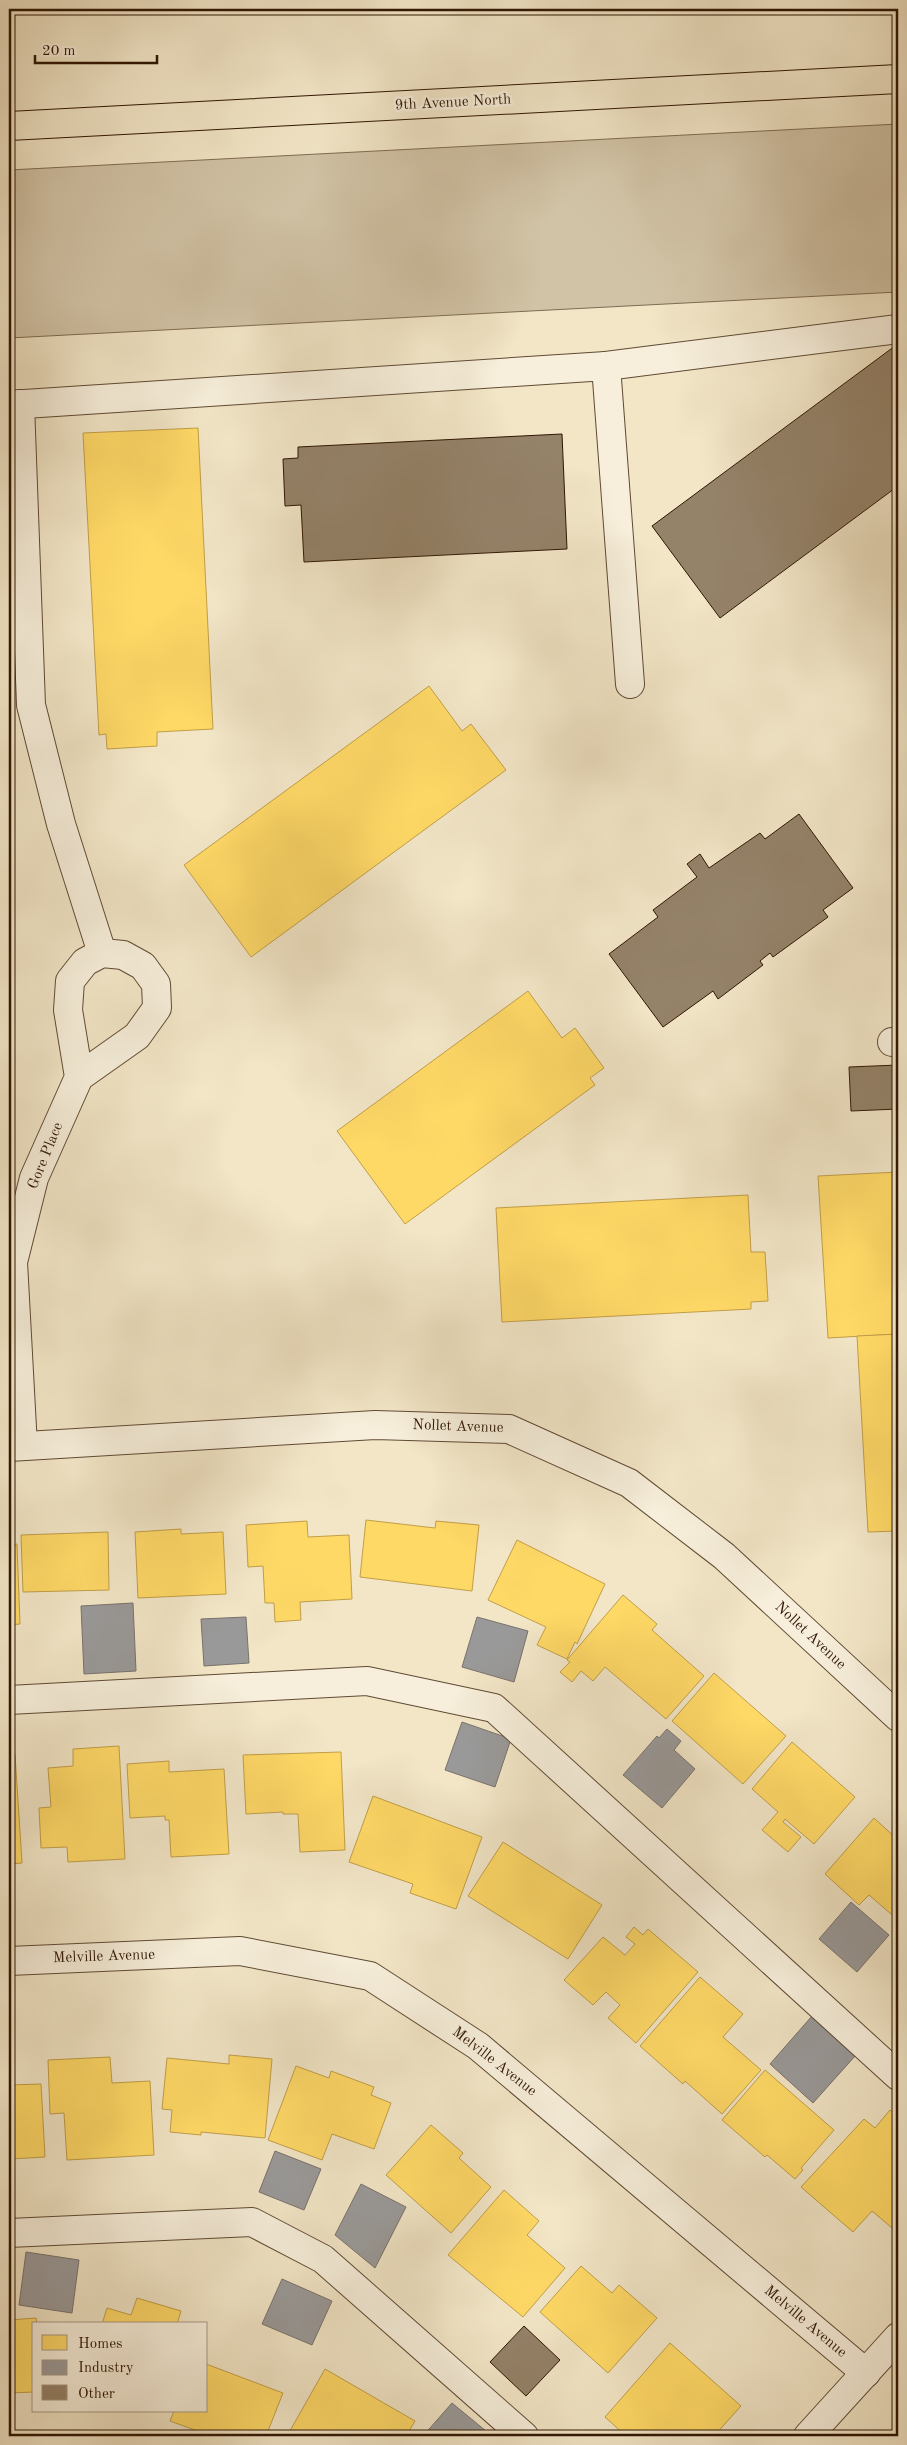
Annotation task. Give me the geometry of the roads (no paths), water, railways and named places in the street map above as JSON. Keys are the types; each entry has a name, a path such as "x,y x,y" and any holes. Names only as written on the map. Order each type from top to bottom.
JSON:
{"main road":[{"name":"9th Avenue North","path":"9,126 898,79"}],"street":[{"path":"102,953 61,824 31,705 14,404 606,366 898,329"},
{"path":"606,366 630,684"},
{"path":"102,953 123,955 143,966 156,984 157,1008 137,1036 79,1077 68,1010 70,981 85,962 102,953"},
{"name":"Gore Place","path":"16,1446 13,1262 34,1178 79,1077"},
{"name":"Nollet Avenue","path":"16,1446 375,1425 510,1429 629,1483 724,1556 898,1717"},
{"path":"9,1700 367,1680 494,1708 898,2076"},
{"name":"Melville Avenue","path":"9,1961 240,1951 370,1976 478,2046 866,2373"},
{"path":"9,2233 252,2222 323,2259 524,2436"},
{"path":"808,2436 898,2337"}]}
